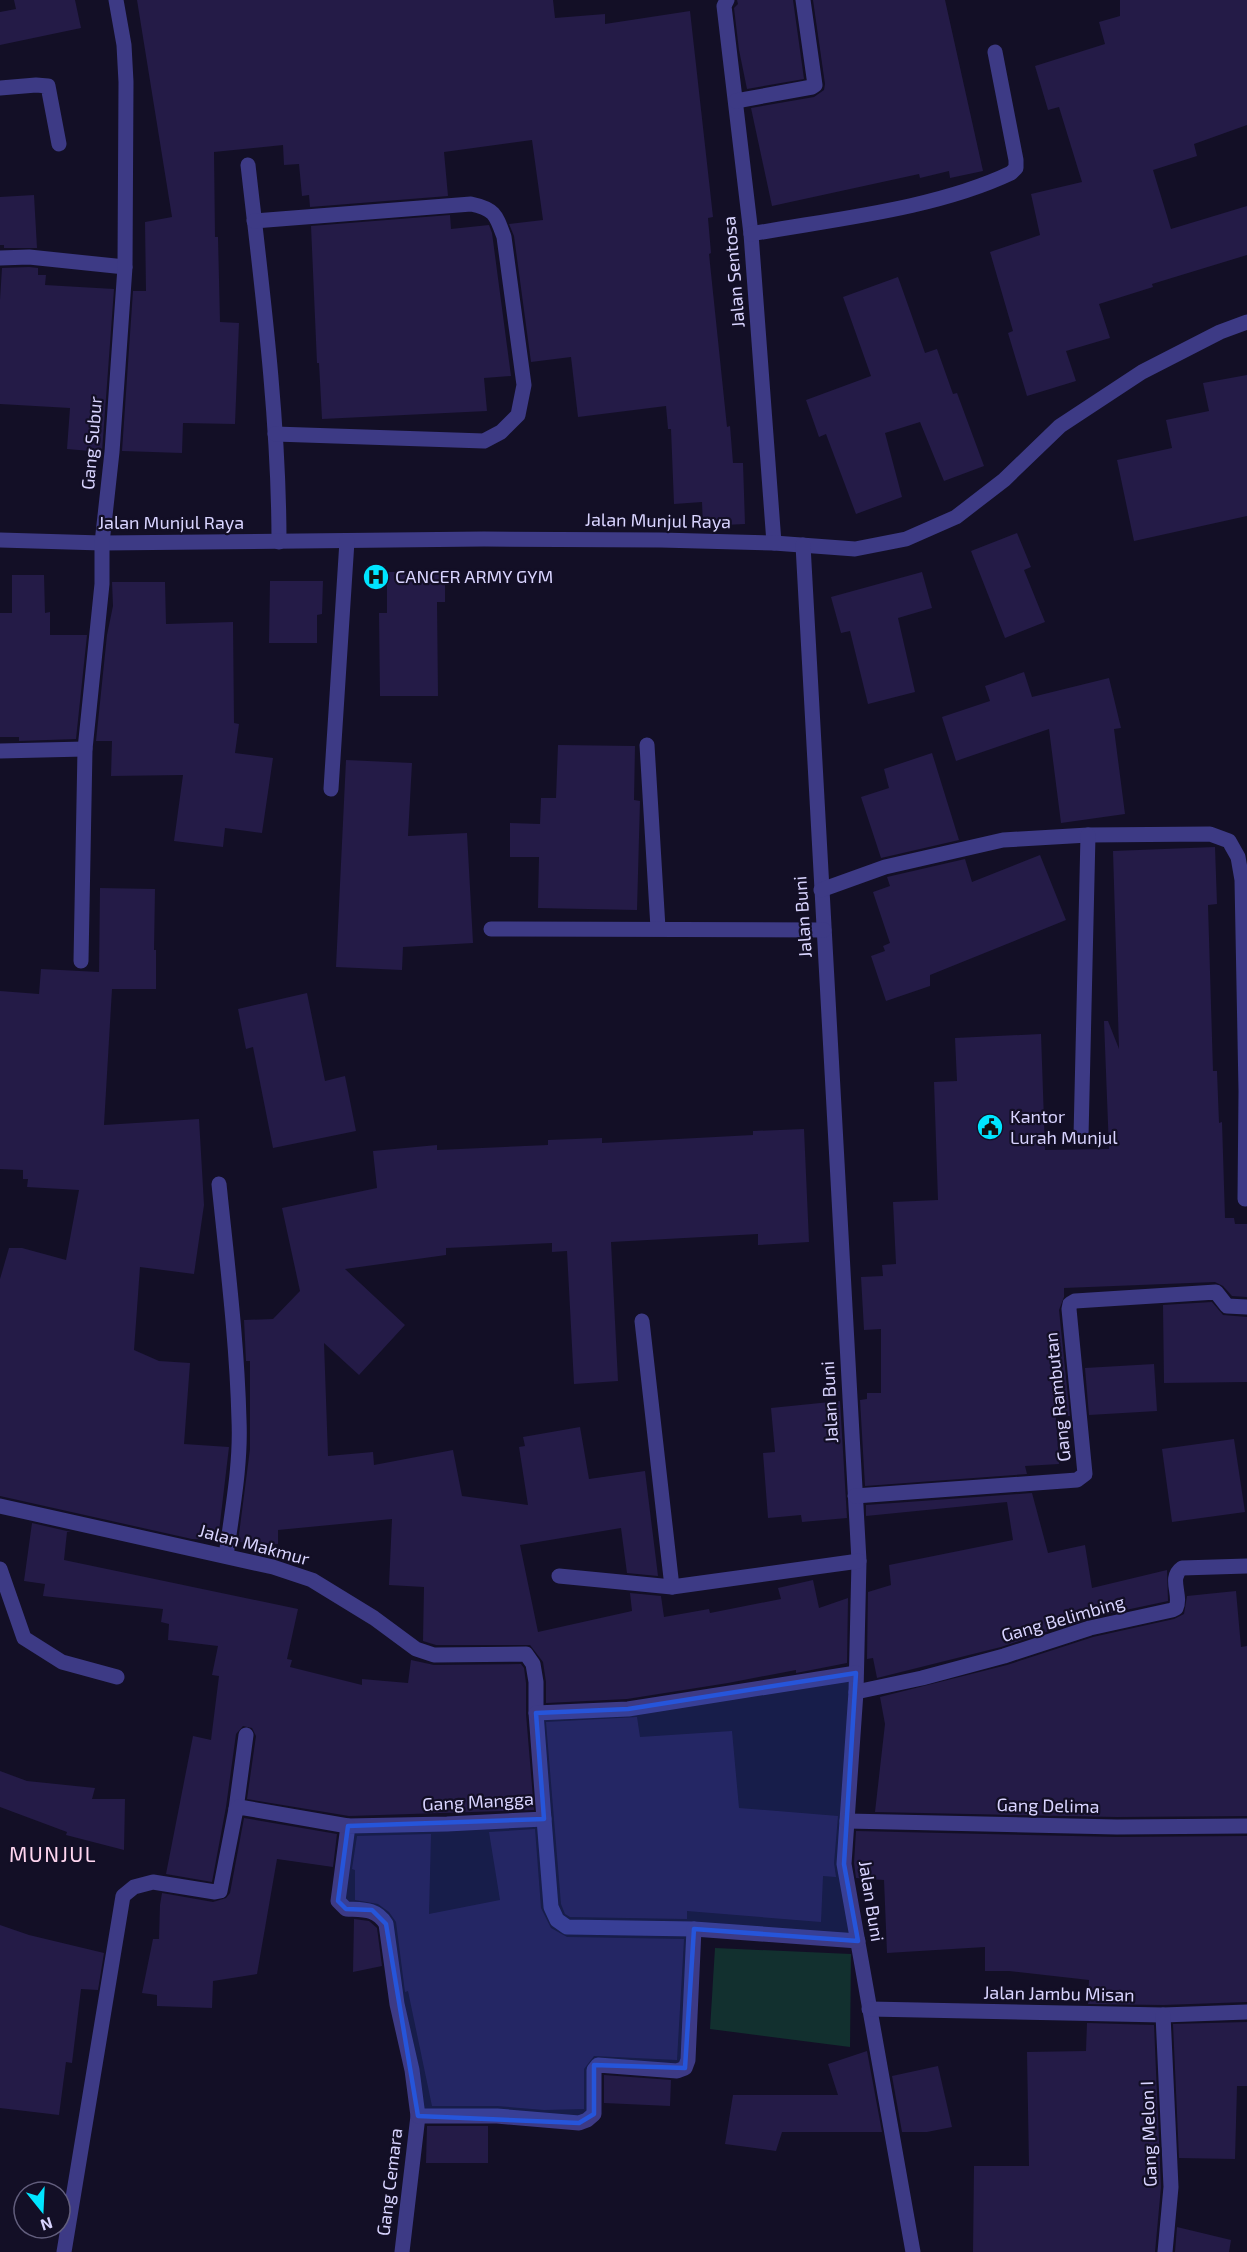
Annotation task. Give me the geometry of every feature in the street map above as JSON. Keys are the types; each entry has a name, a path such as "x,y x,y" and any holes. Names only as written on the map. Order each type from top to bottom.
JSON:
{"street":[{"name":"Gang Subur","path":"81,961 85,749 102,584 102,543 112,452 125,267 126,82 124,45 116,0"},
{"name":"Jalan Sentosa","path":"727,0 724,6 751,234 774,543"},
{"path":"736,101 815,85 803,0"},
{"path":"751,234 921,203 967,191 1011,173 1016,168 1016,160 995,52"},
{"path":"0,88 36,84 48,86 59,144"},
{"path":"248,165 275,434 279,542"},
{"path":"254,221 471,204 487,207 497,219 504,237 524,385 518,415 501,432 484,441 275,434"},
{"path":"0,258 29,257 125,267"},
{"name":"Jalan Munjul Raya","path":"0,540 102,543 484,539 774,543 855,549 906,539 956,517 1004,480 1060,426 1142,372 1220,332 1247,322"},
{"path":"330,789 346,541"},
{"name":"Jalan Buni","path":"803,545 859,1561 856,1692 844,1864 913,2252"},
{"path":"647,745 658,928"},
{"path":"0,751 85,749"},
{"path":"821,890 885,867 1003,840 1088,835 1210,834 1230,841 1238,857 1242,880 1245,1199"},
{"path":"1081,1137 1088,835"},
{"path":"491,929 824,930"},
{"path":"219,1184 240,1422 236,1488 226,1556"},
{"name":"Gang Rambutan","path":"855,1496 1083,1478 1085,1474 1070,1304 1075,1301 1216,1292 1227,1306 1247,1307"},
{"path":"642,1321 672,1587"},
{"name":"Jalan Makmur","path":"0,1506 273,1567 312,1580 374,1618 416,1649 434,1655 526,1654 533,1664 536,1682 536,1713"},
{"path":"559,1576 672,1587 859,1561"},
{"name":"Gang Belimbing","path":"856,1692 922,1678 1004,1656 1090,1628 1172,1610 1178,1603 1175,1578 1177,1572 1182,1569 1247,1566"},
{"path":"0,1569 24,1638 62,1662 117,1677"},
{"path":"536,1713 628,1708 856,1673"},
{"name":"Gang Mangga","path":"236,1809 243,1807 348,1826 544,1819 536,1713"},
{"path":"64,2252 123,1896 134,1887 153,1882 220,1891 236,1809 246,1735"},
{"path":"544,1819 551,1907 557,1920 567,1927 694,1929 858,1941"},
{"name":"Gang Delima","path":"847,1821 1117,1827 1247,1826"},
{"path":"348,1826 338,1901 346,1909 372,1910 386,1924 397,2004 412,2070 417,2116 497,2116 579,2122 587,2120 594,2114 594,2070 598,2065 677,2071 686,2068 694,1929"},
{"name":"Jalan Jambu Misan","path":"869,2009 1163,2015 1247,2012"},
{"name":"Gang Melon I","path":"1163,2015 1171,2187 1165,2252"},
{"name":"Gang Cemara","path":"402,2252 417,2116"}],"highlighted area":[{"path":"856,1673 844,1864 858,1941 694,1929 685,2068 594,2065 594,2114 579,2123 418,2116 386,1924 372,1910 346,1909 338,1901 348,1826 544,1819 536,1713 628,1709"}],"green space":[{"path":"715,1948 851,1954 850,2047 710,2029"}],"building":[{"path":"14,0 75,0 81,28 0,45 0,12 16,9"},
{"path":"137,0 553,0 555,18 605,14 605,24 690,11 713,217 708,218 711,253 709,254 727,427 730,426 733,463 743,463 745,524 703,526 702,502 674,504 671,429 668,429 666,406 578,417 571,357 531,362 514,236 509,224 543,220 532,140 444,152 448,196 310,207 309,195 302,196 299,164 284,165 283,145 214,152 215,237 218,237 220,322 239,323 235,424 183,423 182,453 122,451 133,291 146,291 145,222 172,217"},
{"path":"737,0 793,0 804,79 747,89 734,8 738,4"},
{"path":"813,0 945,0 983,171 950,178 949,171 920,178 919,174 772,206 751,108 814,97 824,90"},
{"path":"1120,0 1247,0 1247,125 1194,144 1197,156 1153,170 1171,229 1247,206 1247,255 1152,284 1153,287 1099,304 1110,338 1066,351 1076,381 1027,396 1008,333 1013,331 990,252 1040,235 1031,194 1082,182 1059,107 1048,110 1035,66 1105,44 1099,22 1120,16"},
{"path":"34,195 37,248 4,248 4,245 0,245 0,197"},
{"path":"450,215 451,229 489,225 492,233 511,376 484,378 487,411 322,419 319,363 317,363 311,226"},
{"path":"2,268 38,268 38,275 46,275 45,285 114,289 102,452 67,449 70,408 0,404"},
{"path":"898,277 925,353 937,349 953,394 957,393 984,466 944,481 920,422 885,433 902,497 856,514 826,434 819,437 806,400 871,376 843,297"},
{"path":"1247,375 1247,516 1134,541 1117,460 1172,448 1166,420 1209,411 1203,383"},
{"path":"1017,533 1031,567 1024,570 1045,622 1005,638 971,551"},
{"path":"387,572 445,572 445,602 437,602 438,696 380,696 379,613 387,613"},
{"path":"922,572 932,608 898,618 915,692 868,704 850,631 841,633 831,597"},
{"path":"12,575 44,575 45,613 50,612 50,635 87,635 76,739 19,741 19,737 0,737 0,613 12,613"},
{"path":"270,581 323,581 322,614 317,615 317,643 269,643"},
{"path":"112,582 165,582 166,624 233,622 234,723 239,724 235,753 273,758 262,833 225,828 223,847 174,841 183,775 111,776 112,741 96,741 107,635 113,606"},
{"path":"1024,672 1032,697 1109,678 1121,728 1114,729 1125,814 1061,823 1049,729 956,761 942,717 990,701 985,686"},
{"path":"558,745 635,746 634,800 640,801 637,910 538,908 539,857 510,857 510,823 540,824 541,798 556,798"},
{"path":"932,753 959,840 881,858 861,797 889,788 884,769"},
{"path":"346,760 412,763 408,836 467,833 473,943 403,947 402,970 336,967"},
{"path":"1215,847 1217,904 1208,905 1213,1071 1217,1071 1219,1123 1222,1122 1225,1218 1234,1218 1235,1224 1247,1224 1247,1297 1232,1296 1223,1286 1215,1282 1064,1288 1064,1297 1059,1310 1070,1416 1056,1417 1059,1464 1025,1466 1027,1474 865,1486 860,1400 867,1399 867,1393 881,1393 881,1329 864,1330 861,1277 883,1276 882,1265 896,1264 893,1202 938,1200 934,1082 957,1081 955,1038 1041,1034 1045,1150 1109,1149 1104,1021 1108,1021 1119,1049 1113,851"},
{"path":"1040,855 1066,920 930,975 930,986 886,1001 871,956 885,951 883,946 890,943 873,892 890,886 887,877 965,859 972,882"},
{"path":"100,888 155,889 156,989 112,989 104,1125 199,1119 204,1205 194,1274 140,1267 134,1350 159,1361 190,1363 184,1444 229,1447 218,1540 192,1539 0,1496 0,1279 9,1248 22,1248 66,1260 79,1190 27,1187 28,1179 23,1179 23,1170 0,1169 0,991 39,994 41,969 99,972"},
{"path":"307,993 325,1081 345,1076 356,1131 273,1148 253,1047 246,1049 238,1009"},
{"path":"804,1129 809,1242 758,1245 758,1234 611,1242 618,1381 574,1384 567,1251 552,1252 552,1243 446,1248 446,1255 345,1269 405,1325 359,1375 324,1343 328,1456 373,1452 374,1465 453,1450 462,1496 528,1505 519,1447 525,1446 523,1437 580,1427 589,1479 645,1471 658,1576 627,1573 621,1528 520,1545 538,1632 632,1611 630,1593 661,1596 664,1617 709,1609 710,1613 781,1599 778,1588 813,1580 819,1608 848,1598 847,1663 627,1699 546,1703 543,1662 530,1645 436,1645 423,1641 424,1587 389,1585 392,1519 278,1530 278,1544 238,1542 250,1449 250,1361 246,1361 244,1320 273,1319 300,1291 282,1208 377,1188 373,1151 437,1145 437,1150 548,1145 548,1140 602,1138 602,1143 753,1135 753,1131"},
{"path":"1212,1302 1223,1315 1247,1317 1247,1382 1164,1383 1163,1305"},
{"path":"1154,1364 1157,1411 1089,1415 1085,1368"},
{"path":"840,1401 847,1518 802,1522 801,1515 768,1518 763,1453 775,1452 771,1408"},
{"path":"1234,1439 1245,1512 1172,1522 1162,1449"},
{"path":"1032,1493 1048,1553 1085,1545 1092,1588 1167,1570 1168,1601 1088,1618 1001,1647 877,1678 873,1658 867,1659 868,1592 891,1585 889,1565 1013,1540 1007,1502 866,1516 866,1505"},
{"path":"32,1523 71,1532 67,1532 64,1560 298,1609 287,1659 292,1660 290,1667 362,1685 362,1679 408,1683 411,1660 434,1665 521,1664 524,1668 526,1683 526,1714 534,1810 349,1816 247,1799 256,1736 252,1728 243,1726 236,1734 226,1807 212,1882 166,1874 193,1736 211,1740 219,1676 212,1675 218,1646 168,1640 169,1624 161,1622 163,1609 43,1596 45,1584 24,1581"},
{"path":"1236,1591 1241,1647 1247,1646 1247,1816 1117,1817 875,1812 885,1724 880,1697 1007,1665 1093,1637 1174,1619 1184,1614 1187,1596"},
{"path":"637,1717 640,1737 732,1731 739,1808 838,1816 834,1863 836,1877 823,1876 821,1922 687,1911 687,1919 570,1917 565,1914 561,1904 546,1722"},
{"path":"0,1771 27,1781 95,1788 92,1799 125,1799 124,1850 66,1835 67,1832 0,1807"},
{"path":"244,1818 337,1834 333,1867 277,1859 257,1974 213,1981 212,2008 157,2006 157,1995 142,1993 153,1939 159,1939 162,1893 213,1902 226,1898 230,1893"},
{"path":"535,1829 541,1908 551,1928 567,1937 684,1939 677,2060 594,2056 584,2069 584,2109 432,2106 408,1991 405,1992 396,1922 389,1912 378,1904 355,1900 355,1870 352,1869 357,1836 431,1834 429,1914 500,1900 489,1832"},
{"path":"856,1831 1117,1837 1247,1836 1247,2002 1163,2005 1088,2004 1089,1980 1009,1971 985,1971 985,1947 887,1953 884,1880 856,1878 854,1863"},
{"path":"354,1919 369,1921 377,1928 382,1966 353,1972"},
{"path":"0,1925 29,1935 104,1953 98,1990 81,1989 72,2063 66,2062 59,2115 0,2108"},
{"path":"1247,2022 1247,2086 1237,2086 1235,2159 1179,2158 1173,2024"},
{"path":"1087,2023 1154,2025 1161,2187 1155,2252 973,2252 974,2166 1029,2166 1027,2052 1086,2051"},
{"path":"867,2051 882,2132 782,2132 776,2151 725,2144 733,2095 838,2095 828,2064"},
{"path":"938,2066 952,2127 927,2132 902,2132 892,2076"},
{"path":"604,2075 671,2080 670,2106 604,2103"},
{"path":"427,2126 488,2126 488,2163 426,2163"},
{"path":"1177,2227 1231,2240 1229,2252 1175,2252"}],"place":[{"name":"CANCER ARMY GYM","path":"376,577"},
{"name":"Kantor Lurah Munjul","path":"990,1127"}],"district":[{"name":"MUNJUL","path":"53,1855"}]}
